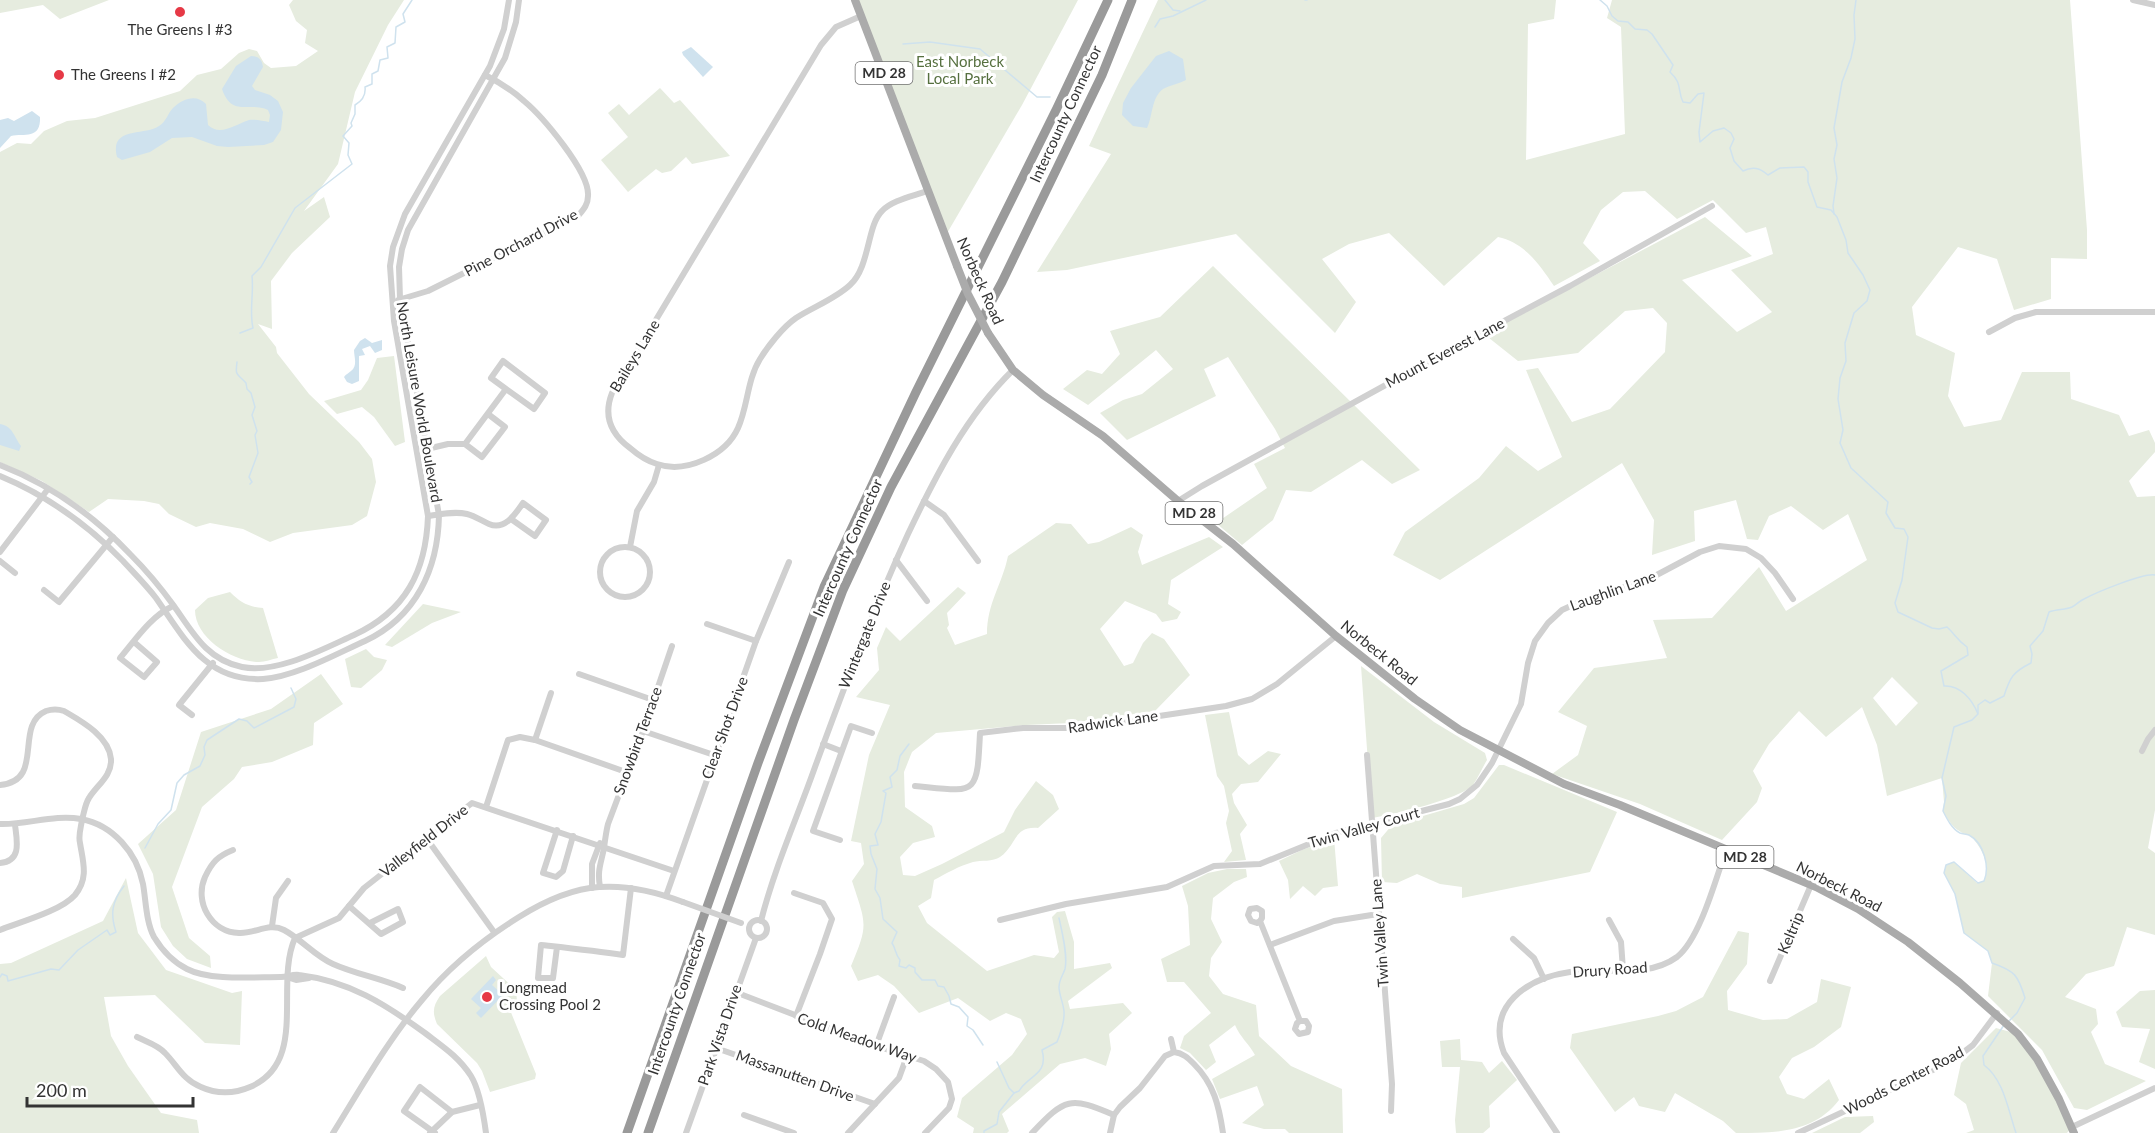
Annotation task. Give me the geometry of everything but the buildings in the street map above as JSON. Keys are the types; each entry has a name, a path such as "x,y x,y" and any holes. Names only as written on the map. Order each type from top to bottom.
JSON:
{"highway":[{"name":"Intercounty Connector","path":"627,1133 754,775 824,587 1108,0"},
{"name":"Intercounty Connector","path":"648,1133 786,741 843,590 891,487 1002,282 1102,75 1132,0"}],"main road":[{"name":"Norbeck Road","path":"855,0 975,311 1013,370 1043,395 1103,436 1178,501 1233,544 1336,636 1415,699 1460,730 1564,784 1811,885 1884,925 1959,982 2018,1034 2037,1059 2073,1130"}],"street":[{"name":"North Leisure World Boulevard","path":"217,658 242,667 271,667 283,664 375,624 403,598 415,579 426,546 428,516 392,300 390,266 393,247 400,226 485,75 502,37 507,21 509,0"},
{"name":"North Leisure World Boulevard","path":"0,476 42,497 87,527 138,578 190,648 221,671 261,679 278,676 346,649 380,632 406,610 425,582 437,547 439,514 400,299 399,267 402,249 413,218 494,80 512,40 519,0"},
{"path":"2133,0 2155,5"},
{"name":"Baileys Lane","path":"659,465 642,458 611,429 608,403 612,393 821,45 836,27 861,16"},
{"name":"Pine Orchard Drive","path":"392,300 428,291 578,216 586,206 588,191 568,150 526,102 485,75"},
{"path":"630,547 637,511 654,482 659,465 696,463 712,455 726,444 738,428 748,389 760,358 794,320 852,284 862,268 876,220 881,211 927,191"},
{"name":"Mount Everest Lane","path":"1178,501 1712,206"},
{"path":"1989,332 2015,318 2036,312 2155,312"},
{"path":"503,361 546,393 534,409 506,389 490,378 503,361"},
{"name":"Wintergate Drive","path":"761,921 856,653 896,560 924,501 968,423 988,396 1013,370"},
{"path":"465,444 506,389"},
{"path":"427,448 465,444 482,457 506,427 488,414"},
{"path":"0,465 48,489 93,519 146,571 197,640 217,658 179,705 192,715"},
{"path":"0,552 48,489"},
{"path":"924,501 944,515 978,561"},
{"path":"428,516 460,512 470,514 493,526 511,519 523,502 546,520 535,536 511,519"},
{"path":"44,590 59,602 113,537"},
{"name":"Laughlin Lane","path":"1498,751 1521,704 1528,663 1535,641 1554,616 1571,605 1651,578 1709,548 1729,545 1746,549 1761,558 1775,573 1793,599"},
{"path":"630,547 641,552 647,560 650,574 648,583 642,592 634,596 618,597 610,593 602,584 599,572 607,553 615,548 630,547"},
{"path":"896,560 927,601"},
{"path":"0,561 15,573"},
{"name":"Clear Shot Drive","path":"666,896 714,755 756,641 789,562"},
{"path":"134,642 158,662 144,677 120,658 157,614 173,606"},
{"path":"707,624 756,641"},
{"name":"Radwick Lane","path":"915,786 962,790 972,786 978,773 980,733 1023,728 1079,728 1223,707 1252,699 1277,684 1336,636"},
{"name":"Snowbird Terrace","path":"592,888 592,864 604,838 672,646"},
{"path":"579,674 653,700"},
{"path":"536,740 552,693"},
{"path":"0,785 9,784 23,773 32,723 48,710 64,711 101,738 108,747 111,759 108,773 90,796 82,819 79,841 85,866 82,884 74,896 59,906 0,930"},
{"path":"840,840 813,831 851,726 872,733"},
{"path":"2142,751 2155,730"},
{"path":"643,731 714,755"},
{"path":"486,807 508,740 520,737 536,740 626,772"},
{"path":"823,744 842,751"},
{"name":"Twin Valley Court","path":"1000,920 1066,904 1167,887 1214,867 1260,864 1322,838 1449,804 1460,799 1477,785 1498,751"},
{"name":"Twin Valley Lane","path":"1367,755 1392,1084 1391,1111"},
{"name":"Valleyfield Drive","path":"295,938 339,918 364,888 472,803 674,871"},
{"path":"0,824 15,825 62,817 82,819 104,828 129,850 142,881 154,937 166,954 188,969 211,976 286,976 296,980 310,978 351,988 379,1001 461,1062 473,1079 486,1133"},
{"path":"0,863 10,861 16,854 15,825"},
{"path":"557,830 543,873 549,876 556,877 563,871 573,836"},
{"path":"427,839 494,932"},
{"name":"Snowbird Terrace","path":"600,887 598,869 601,846"},
{"path":"233,850 218,856 211,864 200,888 203,908 211,919 225,929 237,933 272,926 284,930 332,964 403,988"},
{"name":"Drury Road","path":"1557,1133 1504,1053 1498,1039 1500,1016 1520,992 1544,979 1571,972 1647,969 1663,965 1680,955 1690,944 1697,930 1726,850"},
{"path":"272,926 276,898 288,881"},
{"name":"Keltrip","path":"1770,981 1811,885"},
{"path":"333,1133 406,1020 438,982 494,932 540,905 560,896 592,888 631,888 666,896 750,926"},
{"path":"557,946 553,978 538,978 541,945 557,946 623,955 631,888"},
{"path":"794,893 823,903 832,919 796,1016"},
{"path":"349,906 381,934 404,922 398,909 370,923"},
{"path":"1270,945 1334,921 1378,914"},
{"path":"1609,920 1622,942 1623,970"},
{"path":"755,921 761,921 765,925 765,934 761,938 756,938 749,930 750,926 755,921"},
{"path":"1260,921 1300,1021"},
{"path":"137,1037 159,1047 178,1071 198,1087 216,1092 227,1092 252,1086 271,1072 284,1048 286,976 289,951 295,938"},
{"name":"Park Vista Drive","path":"686,1133 756,938"},
{"path":"1513,939 1534,958 1544,979"},
{"name":"Cold Meadow Way","path":"735,992 876,1046 924,1061 936,1069 948,1082 952,1091 952,1099 949,1108 925,1133"},
{"path":"876,1046 894,997"},
{"name":"Woods Center Road","path":"1798,1133 1952,1060 1973,1045 1996,1014"},
{"path":"1171,1039 1174,1052"},
{"name":"Massanutten Drive","path":"716,1048 875,1104"},
{"path":"1110,1133 1114,1115 1140,1088 1165,1056 1174,1052 1186,1056 1202,1072 1213,1089 1223,1133"},
{"path":"848,1133 899,1078 907,1056"},
{"path":"452,1112 420,1087 405,1112 433,1132 452,1112 480,1106"},
{"path":"2073,1130 2155,1088"},
{"path":"1032,1133 1059,1106 1069,1103 1085,1102 1114,1115"},
{"path":"744,1115 794,1133"}],"green space":[{"path":"0,0 109,0 60,19 43,5 0,13"},
{"path":"293,0 404,0 388,25 355,92 338,164 304,211 324,197 330,217 292,253 271,281 272,329 258,324 309,394 359,442 372,459 376,482 367,516 352,525 293,533 270,542 243,529 210,523 196,527 169,514 159,504 144,501 108,499 89,512 42,481 0,462 0,152 17,143 31,144 44,131 67,121 95,118 180,91 197,75 221,69 239,53 249,49 257,51 264,63 271,68 296,66 318,51 305,43 307,30 296,21 289,5"},
{"name":"East Norbeck Local Park","path":"855,0 1078,0 1022,105 946,235"},
{"path":"1158,0 1556,0 1554,19 1528,24 1526,160 1625,134 1621,27 1607,18 1612,0 2070,0 2087,230 2087,259 2051,258 2051,299 2014,310 1997,259 1958,247 1912,307 1916,335 1955,353 1948,396 1964,427 2001,420 2022,372 2070,372 2071,399 2119,415 2129,436 2149,430 2155,443 2155,452 2129,481 2137,497 2155,496 2155,810 2148,848 2155,853 2155,935 2127,927 2114,966 2086,974 2065,997 2096,1009 2098,1024 2091,1032 2105,1064 2146,1081 2087,1110 2074,1108 2042,1050 1988,996 1992,963 1988,951 1964,933 1955,894 1944,873 1946,865 1954,862 1977,883 1984,881 1986,863 1984,857 1971,836 1954,827 1943,811 1942,778 1887,796 1877,745 1862,707 1826,737 1799,711 1769,744 1753,771 1762,788 1757,802 1722,840 1640,804 1552,774 1578,755 1587,726 1558,712 1594,668 1667,658 1653,620 1712,618 1759,567 1786,611 1867,560 1848,514 1823,530 1791,506 1769,516 1758,540 1747,539 1736,500 1694,511 1695,541 1652,555 1654,520 1622,463 1440,580 1393,555 1405,532 1479,478 1506,446 1538,471 1562,457 1526,370 1538,368 1572,422 1610,409 1665,352 1667,323 1653,308 1625,311 1578,353 1518,361 1484,334 1705,217 1752,256 1682,280 1737,332 1772,312 1731,270 1773,254 1766,227 1746,233 1713,200 1677,219 1645,191 1623,192 1601,210 1583,243 1600,261 1554,286 1537,262 1524,249 1498,237 1444,286 1389,233 1349,244 1322,259 1356,302 1335,333 1236,234 1067,270 1037,272 1111,154 1089,146","holes":["1892,677 1918,703 1896,726 1873,698"]},
{"path":"660,88 674,103 680,100 730,156 692,164 686,157 671,171 662,173 656,169 628,192 601,160 628,137 608,113 619,104 629,115"},
{"path":"1213,266 1420,470 1392,484 1362,460 1311,492 1286,490 1273,520 1242,545 1216,523 1267,488 1254,464 1285,448 1228,357 1204,369 1216,396 1127,440 1100,413 1123,400 1142,394 1173,369 1156,350 1088,405 1063,389 1087,370 1102,374 1120,354 1110,331 1160,317"},
{"path":"394,356 405,442 395,446 374,417 362,407 337,414 324,401 361,390 377,358"},
{"path":"1056,523 1071,524 1088,544 1099,542 1131,527 1143,535 1138,552 1142,565 1209,537 1223,547 1171,580 1168,604 1181,612 1177,619 1162,622 1156,614 1125,601 1100,629 1124,666 1133,663 1143,643 1152,633 1164,639 1190,675 1155,711 1071,723 936,733 912,752 904,772 905,807 932,826 935,837 913,843 900,857 903,875 915,876 1004,832 1015,810 1036,781 1053,795 1059,809 1038,828 1030,828 1019,833 1000,857 994,860 976,861 934,880 931,898 918,906 927,923 987,971 1034,955 1054,958 1059,952 1052,917 1057,912 1065,911 1074,942 1074,969 1110,963 1112,968 1068,1001 1070,1009 1123,1003 1132,1013 1109,1034 1111,1049 1106,1066 1085,1058 1060,1064 1002,1114 1009,1131 1007,1133 973,1133 974,1128 957,1117 962,1098 1012,1055 1027,1034 1021,1019 1006,1013 990,1021 958,998 919,1013 894,986 878,975 858,981 851,966 861,941 864,924 852,881 864,864 861,843 851,841 869,755 890,705 856,697 879,670 877,648 886,627 900,641 958,587 966,593 947,613 949,625 947,628 955,645 987,634 989,613 1008,556"},
{"path":"230,592 245,603 263,608 278,658 259,662 238,658 217,646 201,630 195,610 208,598"},
{"path":"423,604 461,612 432,623 392,647 385,645"},
{"path":"366,649 374,657 387,660 382,670 361,688 351,687 345,659"},
{"path":"1361,666 1434,722 1485,753 1487,760 1473,785 1441,801 1372,818"},
{"path":"321,674 343,704 314,723 313,745 272,762 242,767 234,779 202,807 172,887 189,938 210,956 211,968 187,959 173,946 161,927 153,874 138,844 176,810 201,732 271,709"},
{"path":"1229,712 1238,755 1249,765 1268,751 1281,754 1258,782 1241,784 1232,794 1234,803 1247,825 1240,834 1246,860 1224,862 1232,851 1226,823 1229,811 1224,786 1217,776 1205,715"},
{"path":"1499,765 1504,765 1617,812 1590,872 1462,898 1462,887 1440,884 1417,874 1397,883 1382,882 1381,838 1392,825 1464,804 1474,798"},
{"path":"1334,838 1338,886 1323,888 1315,896 1303,886 1290,899 1288,880 1279,861"},
{"path":"1227,869 1246,869 1247,877 1234,882 1213,898 1211,919 1222,942 1211,958 1209,976 1223,994 1256,1005 1259,1036 1291,1066 1342,1089 1343,1133 1289,1133 1285,1129 1264,1129 1242,1123 1264,1105 1257,1086 1220,1099 1212,1079 1255,1055 1235,1025 1209,1045 1216,1062 1206,1070 1190,1053 1180,1048 1184,1036 1211,1013 1184,982 1167,982 1161,959 1190,945 1188,906 1182,886 1208,873"},
{"path":"126,878 138,933 166,970 232,993 242,991 240,1045 205,1043 155,995 104,997 111,1036 128,1066 161,1113 197,1120 199,1133 0,1133 0,964 11,963 103,921"},
{"path":"1738,931 1749,933 1747,964 1727,991 1728,1010 1763,1020 1787,1019 1817,1002 1821,979 1851,987 1841,1027 1814,1047 1792,1058 1779,1077 1787,1094 1804,1099 1829,1079 1839,1100 1829,1111 1806,1125 1765,1132 1736,1133 1723,1121 1675,1093 1665,1112 1639,1106 1634,1097 1615,1112 1570,1048 1572,1034 1676,1011 1703,997"},
{"path":"486,956 491,967 516,990 517,1001 510,1010 536,1074 535,1079 490,1092 477,1063 437,1024 434,1013 440,996"},
{"path":"2155,990 2155,1069 2139,1062 2150,1029 2122,1027 2116,1012 2140,991"},
{"path":"1996,1028 2018,1034 2072,1127 2067,1133 1966,1133 1974,1130 1966,1104 1954,1095 1961,1063"},
{"path":"1460,1039 1461,1060 1482,1062 1489,1073 1502,1061 1517,1080 1489,1106 1490,1127 1483,1133 1456,1133 1460,1067 1442,1067 1440,1041"},
{"path":"1873,1116 1874,1122 1860,1133 1812,1133 1845,1117"}],"water":[{"path":"691,47 713,67 703,77 683,55 682,52"},
{"path":"1169,51 1183,59 1186,80 1163,89 1159,93 1154,102 1147,128 1133,126 1122,115 1123,103 1131,88 1156,56"},
{"path":"251,56 259,59 263,67 252,86 255,90 270,95 278,101 283,112 281,130 273,142 264,145 228,147 217,146 192,137 172,138 150,152 122,160 117,157 118,140 123,136 159,126 173,108 190,98 198,99 206,104 208,125 218,130 249,120 269,122 268,110 236,106 226,98 222,89 236,66"},
{"path":"32,111 40,117 38,129 31,134 11,136 0,148 0,120 8,118 14,121"},
{"path":"365,338 372,343 382,340 382,350 375,353 370,346 362,349 365,355 359,356 359,381 352,384 344,377 353,369 354,350"},
{"path":"0,424 13,432 21,446 19,451 0,445"},
{"name":"Longmead Crossing Pool 2","path":"493,976 496,980 492,985 503,995 481,1018 476,1013 481,1008 471,999"}],"waterway":[{"path":"240,333 253,328 252,276 261,267 295,208 352,164 348,155 349,143 343,136 352,126 355,105 363,98 365,87 372,84 372,74 378,71 380,60 388,58 387,47 395,43 396,27 405,22 403,14 412,0"},
{"path":"1165,0 1173,10 1180,11"},
{"path":"1155,27 1160,19 1173,16 1206,0"},
{"path":"1600,0 1618,21 1628,22 1635,29 1647,30 1652,34 1673,65 1670,72 1678,84 1683,102 1690,103 1698,94 1704,93 1699,132 1700,142 1713,131 1724,128 1731,133 1734,139 1730,148 1734,161 1743,171 1756,168 1768,175 1780,168 1804,167 1808,172 1808,182 1817,207 1831,210 1837,217 1846,240 1848,253 1870,290 1867,301 1854,313 1845,343 1846,361 1840,378 1838,399 1843,430 1840,443 1851,468 1888,502 1886,513 1895,528 1904,529 1908,537 1902,580 1895,603 1898,612 1932,628 1947,627 1967,647 1968,655 1941,671 1944,686 1950,686 1965,694 1978,714 1972,720 1954,727 1942,778 1946,796 1943,811 1955,829 1969,835 1979,844 1986,862 1986,875 1984,881 1978,883 1954,862 1946,865 1944,873 1955,894 1964,933 1988,951 1992,963 2011,972 2018,979 2025,998 2017,1013 2008,1022"},
{"path":"1834,214 1837,178 1834,159 1837,145 1834,128 1842,82 1855,39 1856,0"},
{"path":"903,44 930,42 980,49 1037,97 1050,97"},
{"path":"237,362 237,373 246,383 255,407 252,415 257,431 255,435 258,453 249,477 252,482 250,484"},
{"path":"1978,713 1978,705 1985,700 1990,703 2004,696 2013,676 2031,663 2030,646 2043,631 2049,612 2072,607 2090,596 2131,580 2155,575"},
{"path":"145,848 158,824 171,810 177,783 184,775 200,766 205,755 204,747 207,740 239,719 247,721 254,728 294,707 296,699 291,688"},
{"path":"909,744 900,756 897,770 890,777 892,787 883,791 886,793 881,822 875,834 878,845 870,846 877,869 875,889 880,898 883,919 897,932 892,943 900,960 899,966 906,968 909,965 915,968 915,972 922,980 935,980 938,986 944,987 951,1004 959,1007 968,1017 967,1026 973,1030 983,1045"},
{"path":"0,977 2,974 7,976 8,981 51,969 59,970 78,950 107,930 110,935 116,932 113,908 124,886"},
{"path":"1014,1093 1019,1091 1040,1070 1043,1065 1042,1050 1057,1042 1062,1028 1064,1012 1059,987 1066,957 1059,918"},
{"path":"2004,1025 1983,1056 1984,1065 1991,1071 2001,1087 2016,1133"},
{"path":"984,1133 997,1124 999,1112 1014,1093 1009,1088 997,1062"}],"place":[{"name":"The Greens I #3","path":"180,12"},
{"name":"The Greens I #2","path":"59,75"},
{"name":"Longmead Crossing Pool 2","path":"487,997"}]}
